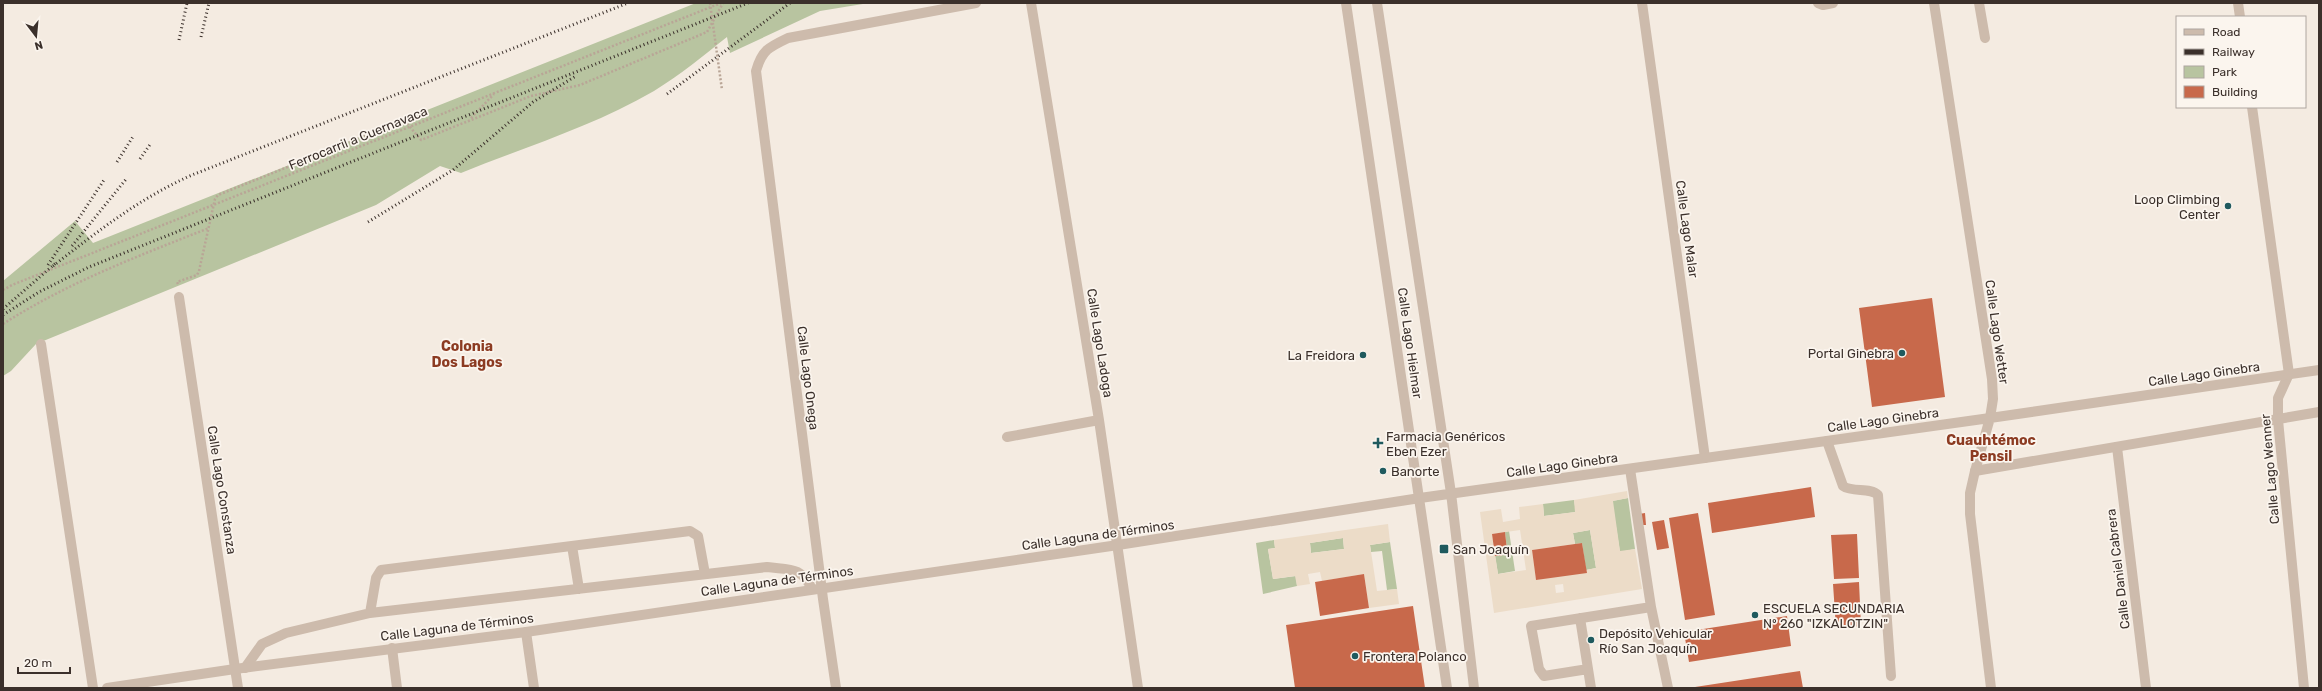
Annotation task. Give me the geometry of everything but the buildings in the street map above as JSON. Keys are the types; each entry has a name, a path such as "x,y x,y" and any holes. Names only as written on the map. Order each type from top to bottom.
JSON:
{"street":[{"name":"Calle Lago Onega","path":"836,688 816,588 756,71 760,56 771,46 788,38 976,3"},
{"name":"Calle Lago Ladoga","path":"1031,3 1099,420 1138,688"},
{"name":"Calle Lago Hielmar","path":"1346,3 1447,688"},
{"name":"Calle Lago Hielmar","path":"1377,3 1451,493 1474,688"},
{"name":"Calle Lago Malar","path":"1642,3 1705,458"},
{"path":"1818,3 1823,5 1833,3"},
{"name":"Calle Lago Wetter","path":"1934,3 1992,379 1993,399 1990,418 1970,493 1970,514 1990,688"},
{"path":"1979,3 1985,38"},
{"path":"2238,3 2240,16"},
{"path":"2252,108 2289,374"},
{"name":"Calle Lago Constanza","path":"179,297 240,668 238,688"},
{"path":"40,344 93,688"},
{"name":"Calle Lago Ginebra","path":"1451,493 1990,418 2319,370"},
{"name":"Calle Lago Wenner","path":"2289,374 2278,398 2278,420 2304,688"},
{"path":"1975,471 2117,448 2319,412"},
{"path":"1007,437 1099,420"},
{"path":"1827,441 1843,486 1849,490 1874,492 1878,495 1891,676"},
{"name":"Calle Daniel Cabrera","path":"2117,448 2146,688"},
{"path":"1630,469 1651,607 1668,688"},
{"name":"Calle Laguna de Términos","path":"107,688 240,668 526,632 816,588 1118,545 1451,493"},
{"path":"370,613 376,578 381,570 690,531 698,536 705,574"},
{"path":"572,546 579,588"},
{"path":"240,668 262,644 286,633 370,613 767,567 803,574 816,588"},
{"path":"1588,669 1544,676 1539,669 1531,626 1651,607"},
{"path":"1580,618 1591,688"},
{"path":"526,632 534,688"},
{"path":"392,648 397,688"}],"path":[{"path":"710,3 722,90"},
{"path":"179,297 177,282 197,275 199,271 214,206 218,195 404,120 420,140 531,96 580,85 707,32 722,3"},
{"name":"Ferrocarril a Cuernavaca","path":"3,290 12,285 722,3"},
{"path":"470,120 495,93"},
{"path":"3,324 37,302 68,287 135,257 209,228"}],"green space":[{"path":"696,3 869,3 820,11 730,53 727,37 664,85 608,115 461,173 440,166 376,205 36,344 11,371 3,376 3,281 75,221 93,243"},
{"path":"1628,498 1635,549 1620,552 1612,501"},
{"path":"1574,500 1576,512 1544,516 1543,504"},
{"path":"1590,530 1596,568 1586,570 1582,543 1575,544 1573,533"},
{"path":"1509,531 1515,571 1498,574 1495,556 1502,556 1502,550 1507,550 1505,532"},
{"path":"1343,538 1344,549 1311,553 1310,543"},
{"path":"1274,540 1275,548 1268,549 1273,579 1296,576 1297,586 1263,594 1256,543"},
{"path":"1390,542 1397,589 1387,590 1382,551 1371,552 1370,545"}],"shaded area":[{"path":"1627,491 1628,498 1613,501 1620,551 1635,549 1642,589 1494,613 1480,512 1501,509 1503,522 1520,519 1519,507 1543,504 1544,516 1575,512 1574,500","holes":["1520,530 1526,570 1498,574 1492,534","1590,530 1596,568 1536,580 1532,550 1575,544 1573,533","1563,584 1564,592 1556,593 1555,585"]},
{"path":"1388,524 1390,542 1370,545 1377,591 1397,589 1399,604 1369,608 1364,574 1322,581 1320,572 1308,574 1310,584 1297,586 1295,576 1273,579 1268,549 1275,548 1274,540","holes":["1343,538 1344,549 1311,553 1310,543"]}],"railway":[{"path":"179,40 187,3"},
{"path":"201,37 209,3"},
{"path":"53,266 120,216 155,194 192,175 628,3"},
{"path":"3,315 39,292 89,267 748,3"},
{"path":"667,94 790,3"},
{"path":"368,222 453,170 533,102 576,76"},
{"path":"117,162 134,135"},
{"path":"140,159 151,143"},
{"path":"72,246 127,178"},
{"path":"48,265 104,180"},
{"path":"3,309 57,262"}],"place":[{"name":"Loop Climbing Center","path":"2228,206"},
{"name":"Portal Ginebra","path":"1902,353"},
{"name":"La Freidora","path":"1363,355"},
{"name":"Farmacia Genéricos Eben Ezer","path":"1378,443"},
{"name":"Banorte","path":"1383,471"},
{"name":"San Joaquín","path":"1444,549"},
{"name":"ESCUELA SECUNDARIA Nº 260 \"IZKALOTZIN\"","path":"1755,615"},
{"name":"Depósito Vehicular Río San Joaquín","path":"1591,640"},
{"name":"Frontera Polanco","path":"1355,656"}],"district":[{"name":"Colonia Dos Lagos","path":"467,354"},
{"name":"Cuauhtémoc Pensil","path":"1991,448"}]}
